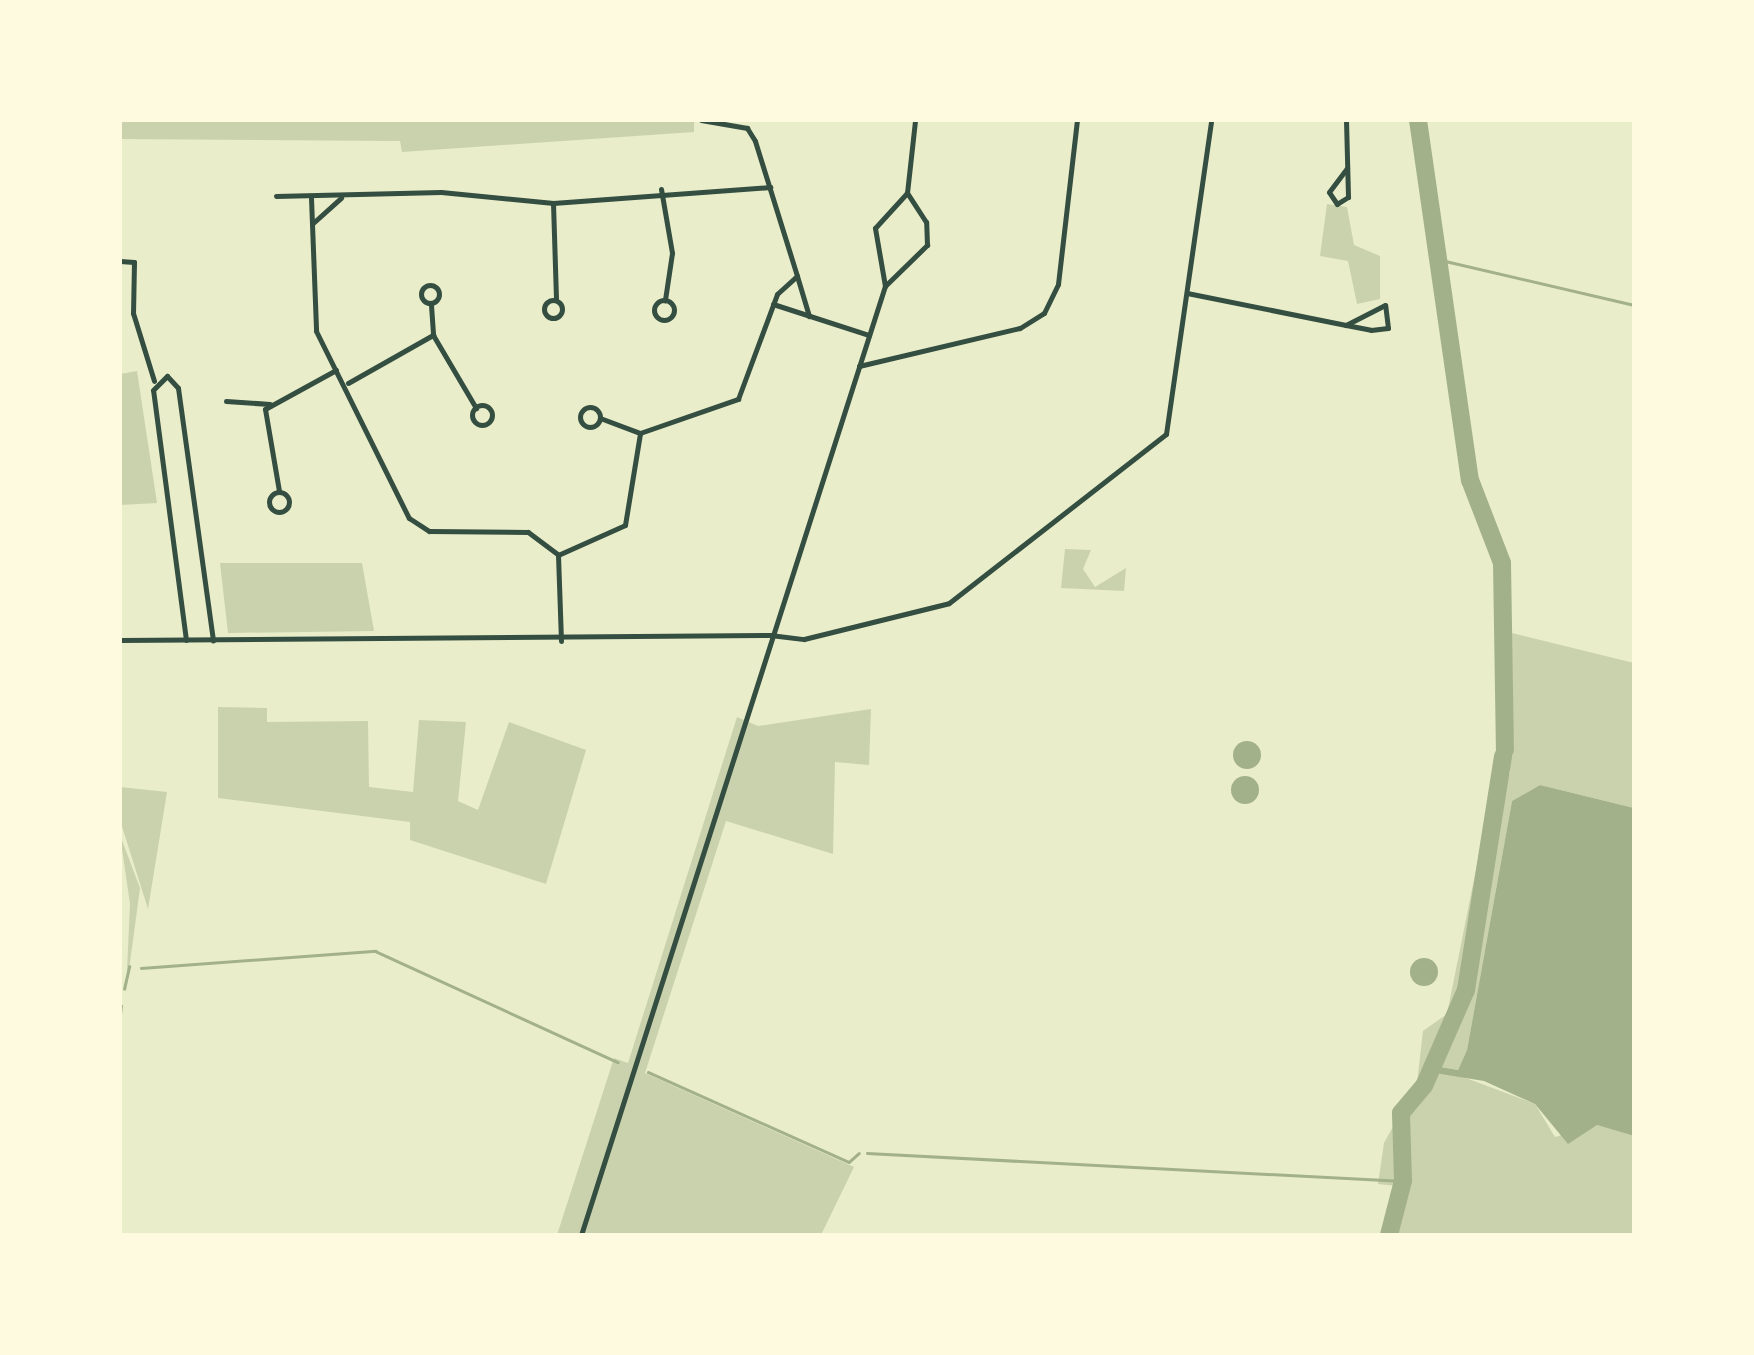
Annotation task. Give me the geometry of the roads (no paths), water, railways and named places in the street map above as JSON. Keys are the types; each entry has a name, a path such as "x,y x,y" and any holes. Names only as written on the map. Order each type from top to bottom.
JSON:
{"street":[{"path":"701,120 747,128 770,187 809,316"},
{"path":"885,286 872,234 906,193 916,120"},
{"path":"859,366 1020,328 1044,313 1058,284 1078,120"},
{"path":"120,640 562,641 770,635 804,639 926,615 1066,516 1166,434 1211,120"},
{"path":"1346,120 1348,168 1348,197 1337,204 1329,192 1348,168"},
{"path":"276,196 553,203 661,189 770,187"},
{"path":"661,189 672,253 665,300 654,312 664,320 674,309 665,300"},
{"path":"580,1235 885,286 928,246 926,222 906,193"},
{"path":"313,222 342,196"},
{"path":"311,198 316,331 336,370 348,384 409,518 429,531 528,532 558,555 562,641"},
{"path":"553,203 556,300"},
{"path":"120,261 134,262 133,313 154,381 186,640"},
{"path":"600,418 640,434 738,399 773,304 797,276"},
{"path":"1188,293 1346,325 1388,328 1385,305 1346,325"},
{"path":"773,304 869,335"},
{"path":"432,305 433,335 476,408"},
{"path":"348,384 433,335"},
{"path":"226,401 270,404 336,370"},
{"path":"154,381 168,376 178,388 213,640"},
{"path":"270,404 264,432 279,491 289,503 276,512 268,500 279,491"},
{"path":"558,555 626,525 640,434"}],"waterway":[{"path":"1418,120 1470,480 1502,563 1505,750"},
{"path":"1441,260 1634,305"},
{"path":"1389,1235 1403,1181 1401,1113 1424,1086 1466,990 1503,756"},
{"path":"141,968 375,951 618,1062"},
{"path":"124,989 129,967"},
{"path":"120,1014 121,1006"},
{"path":"648,1072 849,1162 859,1153"},
{"path":"867,1153 1403,1181"}]}
